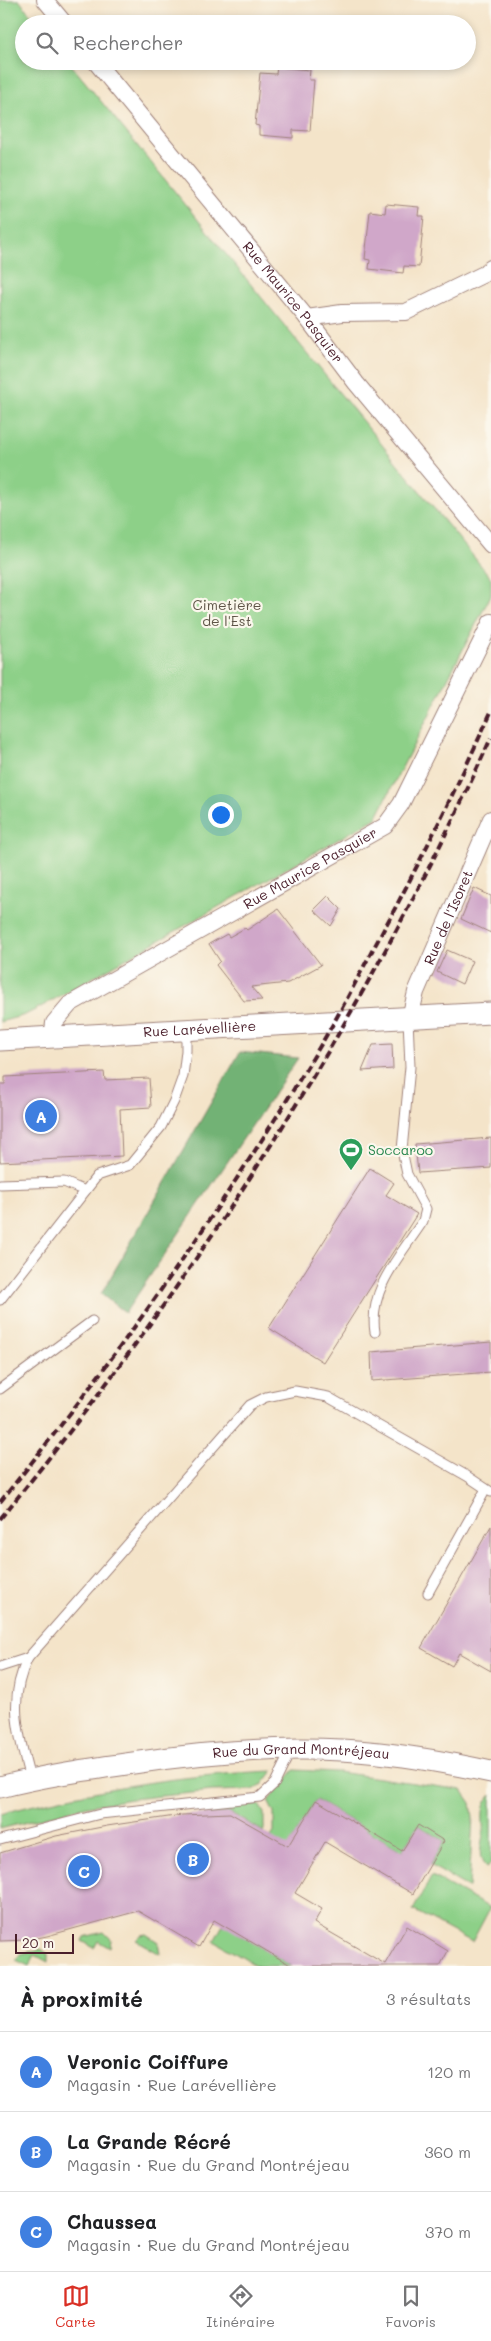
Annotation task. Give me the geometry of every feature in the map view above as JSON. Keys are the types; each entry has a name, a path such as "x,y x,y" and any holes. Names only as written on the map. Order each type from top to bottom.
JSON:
{"street":[{"path":"45,0 57,15"},
{"name":"Rue Maurice Pasquier","path":"103,70 307,318 356,383 491,545"},
{"path":"307,318 342,313 406,312 484,274 491,268"},
{"name":"Rue Maurice Pasquier","path":"52,1038 54,1023 70,1004 385,826 401,804 491,622"},
{"name":"Rue de l'Isoret","path":"406,1018 491,819"},
{"name":"Rue Larévellière","path":"0,1040 491,1013"},
{"name":"Rue du Grand Montréjeau","path":"0,1787 30,1779 174,1756 244,1751 291,1750 379,1753 491,1772"},
{"name":"Rue du Grand Montréjeau","path":"0,1798 110,1766"}],"lane":[{"path":"375,1332 373,1314 378,1294 423,1221 426,1209 407,1174 402,1150 410,1067 406,1018"},
{"path":"0,1300 97,1176 130,1165 161,1126 174,1101 183,1076 186,1030"},
{"path":"0,1184 64,1182 85,1191"},
{"path":"0,1389 92,1321"},
{"path":"30,1779 15,1709 20,1674 28,1658 250,1405 266,1397 295,1391 328,1398 467,1476 489,1491 428,1593"},
{"path":"0,1667 28,1658"},
{"path":"0,1840 100,1814 260,1797 275,1783 291,1750"}],"green space":[{"name":"Cimetière de l'Est","path":"0,0 19,0 31,15 15,15 15,70 75,70 491,578 491,595 376,818 37,1009 25,1015 0,1022"},
{"path":"240,1052 298,1058 125,1313 101,1294"},
{"path":"294,1770 338,1772 462,1790 471,1803 473,1817 469,1888 430,1865 444,1841 418,1825 402,1851 316,1800 237,1933 292,1966 257,1966 214,1941 274,1832 274,1813 268,1801"},
{"path":"273,1771 262,1785 253,1790 212,1791 131,1799 88,1806 0,1829 0,1814 68,1797 169,1780"},
{"path":"491,1795 491,1864 486,1868 481,1859 480,1851 483,1833 483,1809"},
{"path":"250,1804 259,1805 264,1813 264,1832 231,1813 209,1813 212,1810"},
{"path":"432,1876 490,1908 472,1942 413,1910"},
{"path":"104,1932 111,1939 110,1948 98,1941 94,1948 82,1941 84,1937"},
{"path":"146,1934 158,1942 160,1954 136,1940 141,1935"},
{"path":"41,1949 48,1954 48,1962 35,1955 29,1966 16,1960 20,1954"}],"building":[{"path":"277,70 310,70 309,80 314,80 310,131 293,130 293,138 259,135 259,126 255,125 260,73 276,74"},
{"path":"386,204 419,207 418,216 424,216 419,267 404,266 403,273 369,269 370,260 365,259 370,211 385,213"},
{"path":"474,888 491,896 491,933 461,919"},
{"path":"328,896 341,909 331,926 314,910"},
{"path":"278,909 321,965 288,983 251,987 262,1000 244,1001 216,965 220,961 209,944 227,934 229,937 245,928 247,930"},
{"path":"447,950 472,961 462,984 437,972"},
{"path":"392,1044 393,1069 362,1071 373,1045"},
{"path":"104,1072 105,1080 149,1078 151,1107 120,1109 122,1156 0,1162 0,1084 5,1084 5,1077"},
{"path":"491,1138 491,1168 418,1173 415,1144"},
{"path":"370,1168 394,1183 386,1195 417,1214 323,1362 269,1328"},
{"path":"491,1342 491,1372 372,1381 371,1352"},
{"path":"491,1526 491,1671 459,1653 452,1666 421,1648"},
{"path":"316,1800 402,1851 418,1825 444,1841 413,1894 325,1842 295,1893 322,1909 314,1923 385,1964 407,1926 448,1951 440,1966 292,1966 214,1920 199,1947 138,1911 47,1936 27,1940 0,1941 0,1853 56,1836 107,1826 182,1815 230,1813 288,1846"}],"railway":[{"path":"0,1502 86,1392 168,1280 283,1106 334,1023 404,892 491,712"},
{"path":"0,1519 142,1336 208,1241 271,1144 332,1046 388,945 441,842 491,738"}],"place":[{"name":"Veronic Coiffure","path":"41,1116"},
{"name":"Soccaroo","path":"351,1171"},
{"name":"La Grande Récré","path":"193,1859"},
{"name":"Chaussea","path":"84,1871"}]}
